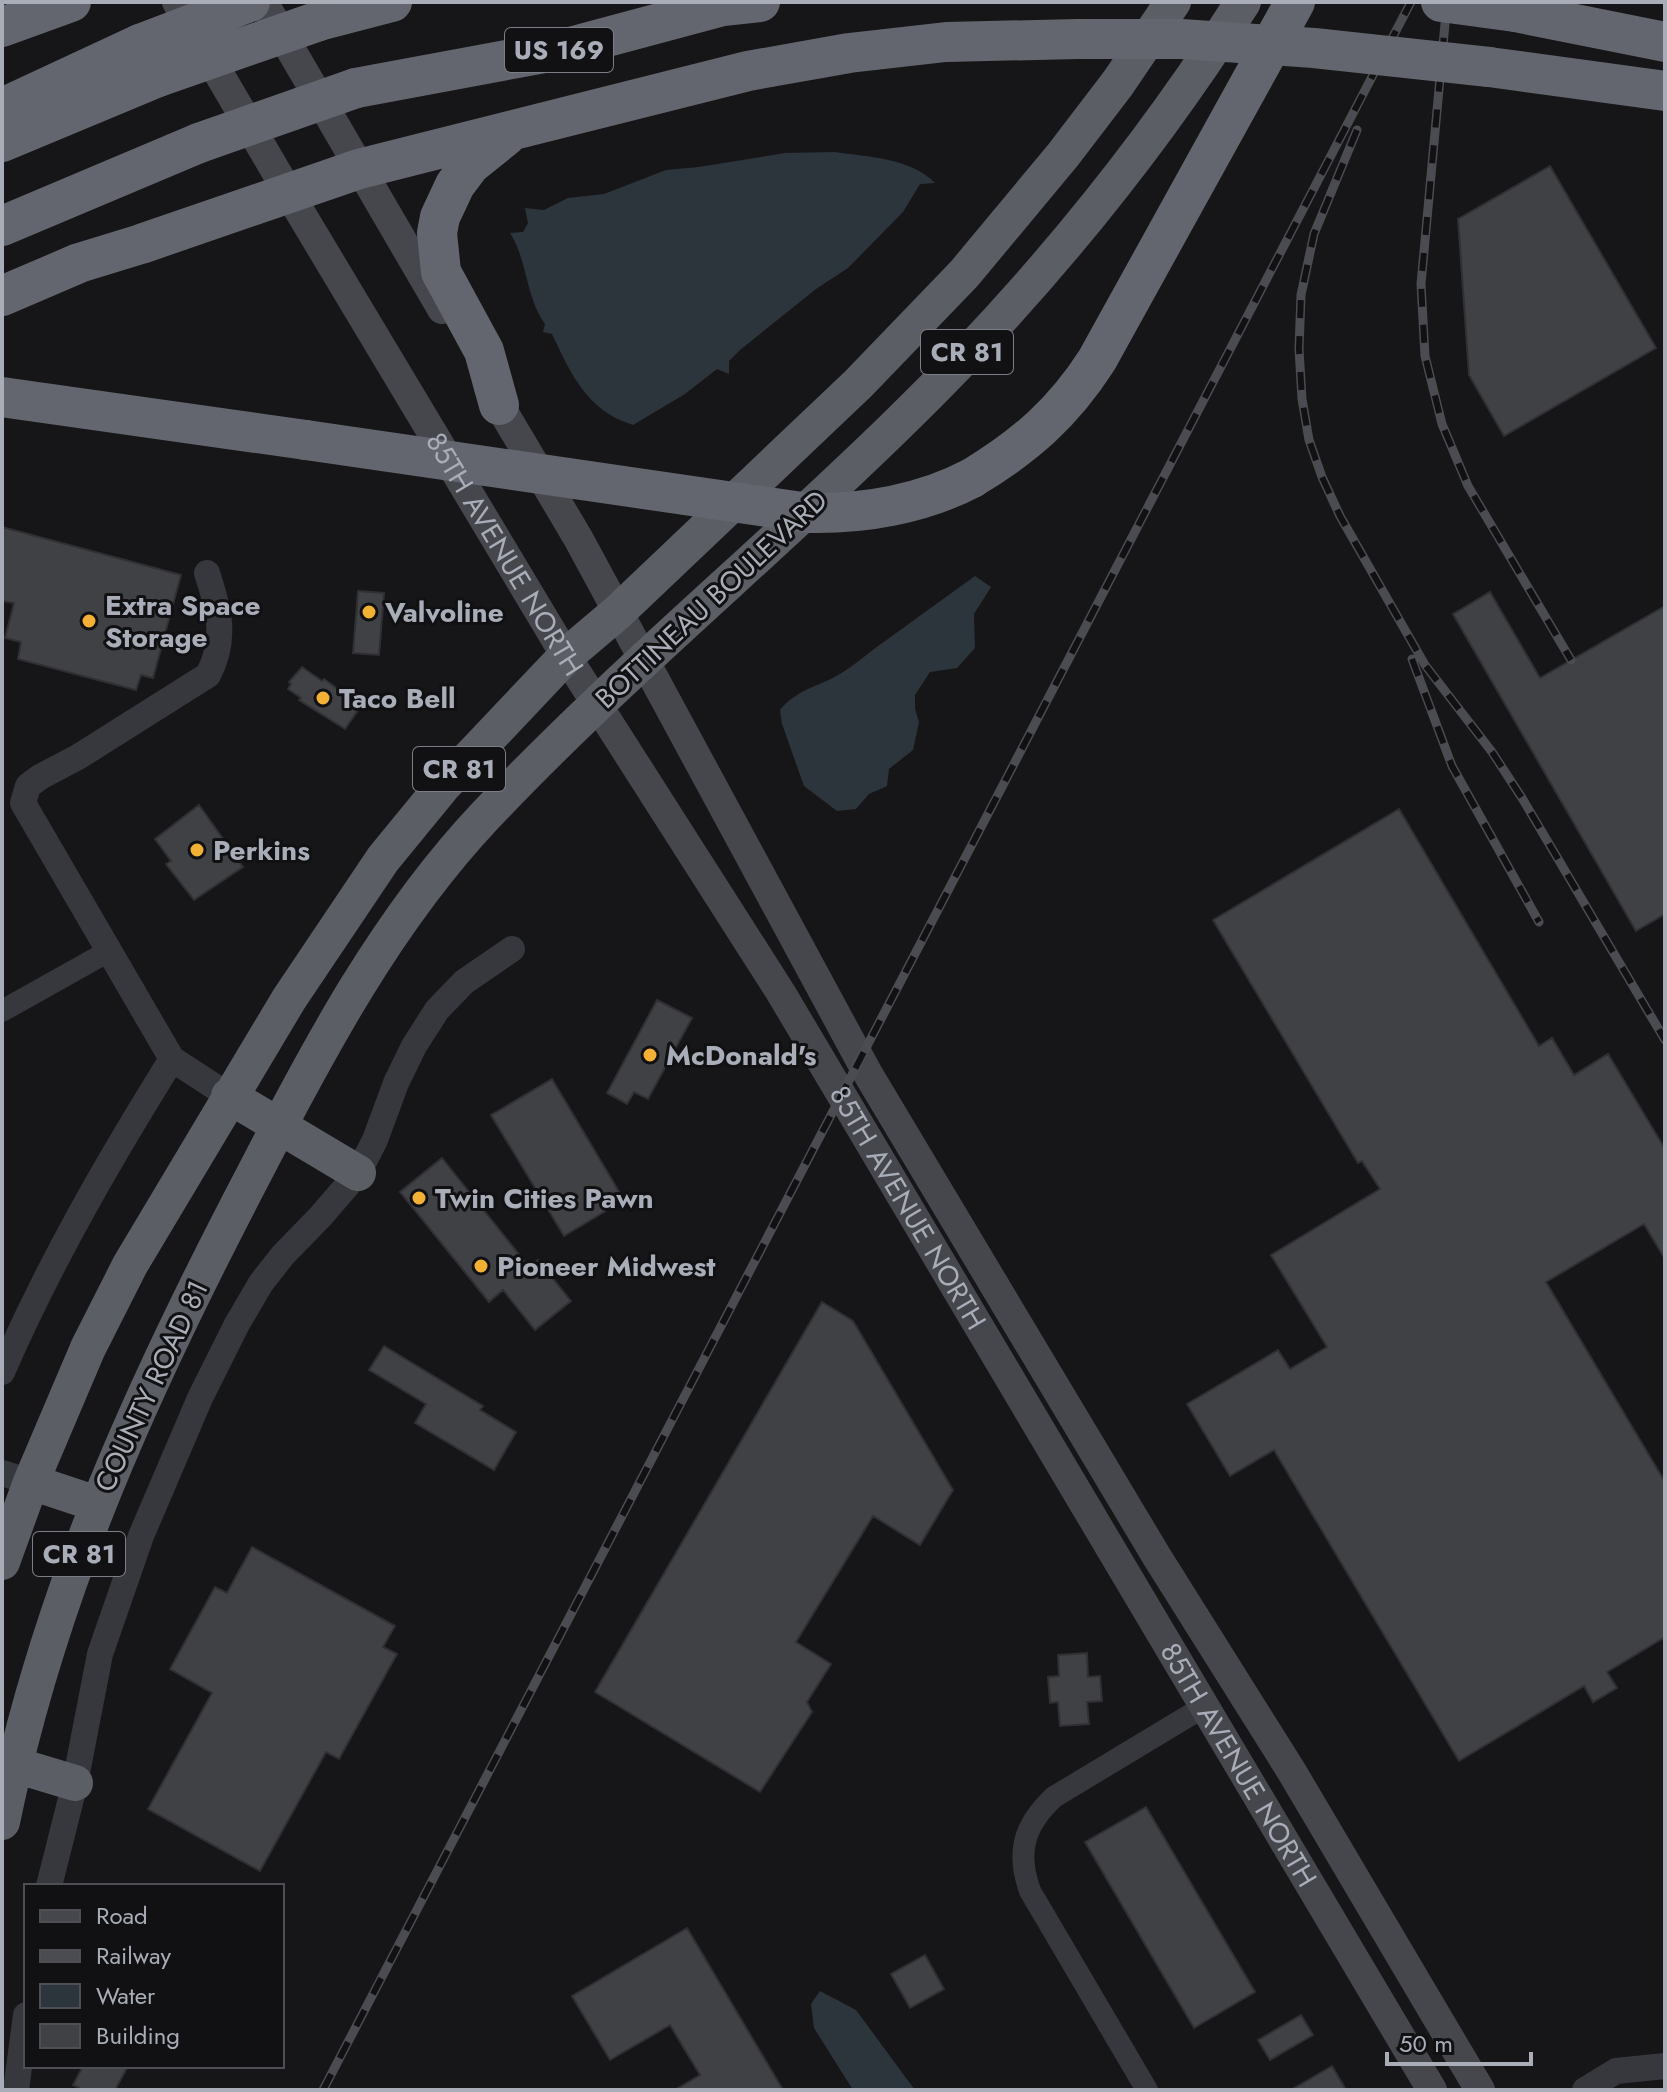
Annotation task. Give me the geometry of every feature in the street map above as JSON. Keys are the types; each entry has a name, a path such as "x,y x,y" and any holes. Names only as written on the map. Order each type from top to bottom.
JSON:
{"highway":[{"path":"2,142 250,2"},
{"path":"2,108 149,60 392,2"},
{"name":"US 169","path":"2,226 199,143 356,88 555,51 723,6 760,2"},
{"name":"BOTTINEAU BOULEVARD","path":"229,1096 289,999 383,859 442,787 566,656 618,612 858,384 964,274 1063,155 1118,83 1173,2"},
{"name":"BOTTINEAU BOULEVARD","path":"225,1228 328,1031 398,923 482,819 597,705 904,418 1017,300 1195,78 1243,2"},
{"path":"2,397 809,513 849,514 945,490 1003,459 1044,427 1076,393 1295,2"},
{"path":"1441,2 1515,12 1665,42"},
{"path":"2,27 61,4"},
{"path":"2,296 79,263 359,169 748,71 849,53 946,42 1078,39 1211,41 1314,48 1489,67 1665,91"},
{"path":"499,405 484,351 441,272 437,233 446,202 470,165 517,128"},
{"path":"229,1096 358,1173"},
{"name":"CR 81","path":"2,1562 16,1477 130,1265 229,1096"},
{"name":"COUNTY ROAD 81","path":"2,1822 8,1762 97,1504 146,1388 225,1228"},
{"path":"16,1477 97,1504"},
{"path":"8,1762 75,1783"}],"main road":[{"name":"85TH AVENUE NORTH","path":"177,2 566,656 774,981 1432,2090"},
{"name":"85TH AVENUE NORTH","path":"263,2 578,538 853,1047 1081,1431 1292,1772 1480,2090"},
{"path":"978,1326 1007,1308"},
{"path":"1051,1449 1081,1431"}],"street":[{"path":"207,573 219,612 216,659 208,675 78,757 40,777 28,786 23,803 172,1059 229,1096"},
{"path":"50,1884 75,1783 100,1654 141,1536 200,1398 261,1283 358,1173 375,1140 396,1083 414,1046 437,1010 464,982 512,949"},
{"path":"2,1011 109,951"},
{"path":"2,1372 69,1232 172,1059"},
{"path":"1147,2090 1030,1891 1021,1860 1026,1835 1038,1812 1054,1797 1205,1706"},
{"path":"16,2090 24,2030"},
{"path":"1585,2090 1616,2071 1664,2066"},
{"path":"1650,2090 1664,2066"}],"water":[{"path":"835,152 902,164 914,168 935,183 920,184 903,212 848,268 816,289 740,350 729,361 729,374 717,369 685,394 633,425 617,419 592,401 574,377 552,334 543,332 545,324 538,313 510,233 523,232 528,223 525,208 544,210 568,198 604,194 666,170 785,153"},
{"path":"975,576 991,587 974,614 975,648 957,668 930,672 915,695 919,722 913,750 889,769 887,786 869,794 856,809 837,811 804,786 780,710 800,693 847,669"},
{"path":"820,1991 856,2010 915,2090 853,2090 814,2028 811,2004"}],"building":[{"path":"1550,166 1656,348 1504,436 1469,375 1458,219"},
{"name":"Extra Space Storage","path":"2,527 181,575 153,678 141,675 136,690 18,659 21,642 5,638 14,603 2,601"},
{"name":"Valvoline","path":"358,591 384,593 379,655 353,653"},
{"path":"1490,592 1540,678 1665,606 1665,914 1636,931 1453,614"},
{"name":"Taco Bell","path":"302,667 361,706 345,729 299,700 301,698 288,689 289,682"},
{"name":"Perkins","path":"199,805 243,867 194,900 166,864 171,861 155,839"},
{"path":"1399,809 1539,1046 1552,1038 1574,1075 1608,1054 1665,1149 1665,1259 1644,1224 1546,1282 1665,1482 1665,1637 1607,1672 1617,1688 1593,1702 1584,1686 1459,1761 1274,1450 1230,1476 1187,1404 1278,1350 1290,1369 1327,1347 1271,1255 1380,1189 1362,1161 1358,1163 1213,920"},
{"name":"McDonald's","path":"657,1000 692,1018 648,1099 634,1092 627,1104 607,1093"},
{"path":"552,1079 624,1200 564,1236 491,1115"},
{"path":"442,1158 529,1267 538,1260 571,1301 535,1330 503,1290 489,1302 400,1192"},
{"path":"822,1302 853,1321 953,1490 920,1545 873,1516 796,1642 831,1664 807,1702 812,1712 760,1792 595,1692"},
{"path":"384,1346 483,1406 480,1410 516,1432 494,1470 415,1423 426,1404 369,1370"},
{"path":"252,1547 395,1626 383,1647 397,1654 339,1759 326,1752 260,1871 148,1809 212,1693 170,1669 215,1587 227,1593"},
{"path":"1087,1653 1088,1677 1100,1676 1102,1701 1087,1702 1089,1724 1060,1726 1058,1702 1050,1703 1048,1677 1059,1676 1058,1655"},
{"path":"1146,1807 1255,1992 1194,2028 1085,1842"},
{"path":"687,1928 783,2090 675,2090 700,2075 670,2025 610,2060 572,1996"},
{"path":"925,1955 944,1989 910,2008 891,1974"},
{"path":"1301,2015 1313,2035 1270,2060 1258,2040"},
{"path":"1332,2066 1346,2090 1291,2090"},
{"path":"82,2068 127,2068 115,2090 83,2090 73,2085"}],"railway":[{"path":"323,2090 1411,2"},
{"path":"1447,2 1421,284 1425,356 1442,424 1468,486 1571,660"},
{"path":"1357,130 1314,234 1301,295 1299,349 1302,399 1309,440 1340,516 1425,665 1492,752 1522,798 1665,1040"},
{"path":"1412,659 1452,766 1539,922"}],"place":[{"name":"Valvoline","path":"369,612"},
{"name":"Extra Space Storage","path":"89,621"},
{"name":"Taco Bell","path":"323,698"},
{"name":"Perkins","path":"197,850"},
{"name":"McDonald's","path":"650,1055"},
{"name":"Twin Cities Pawn","path":"419,1198"},
{"name":"Pioneer Midwest","path":"481,1266"}]}
